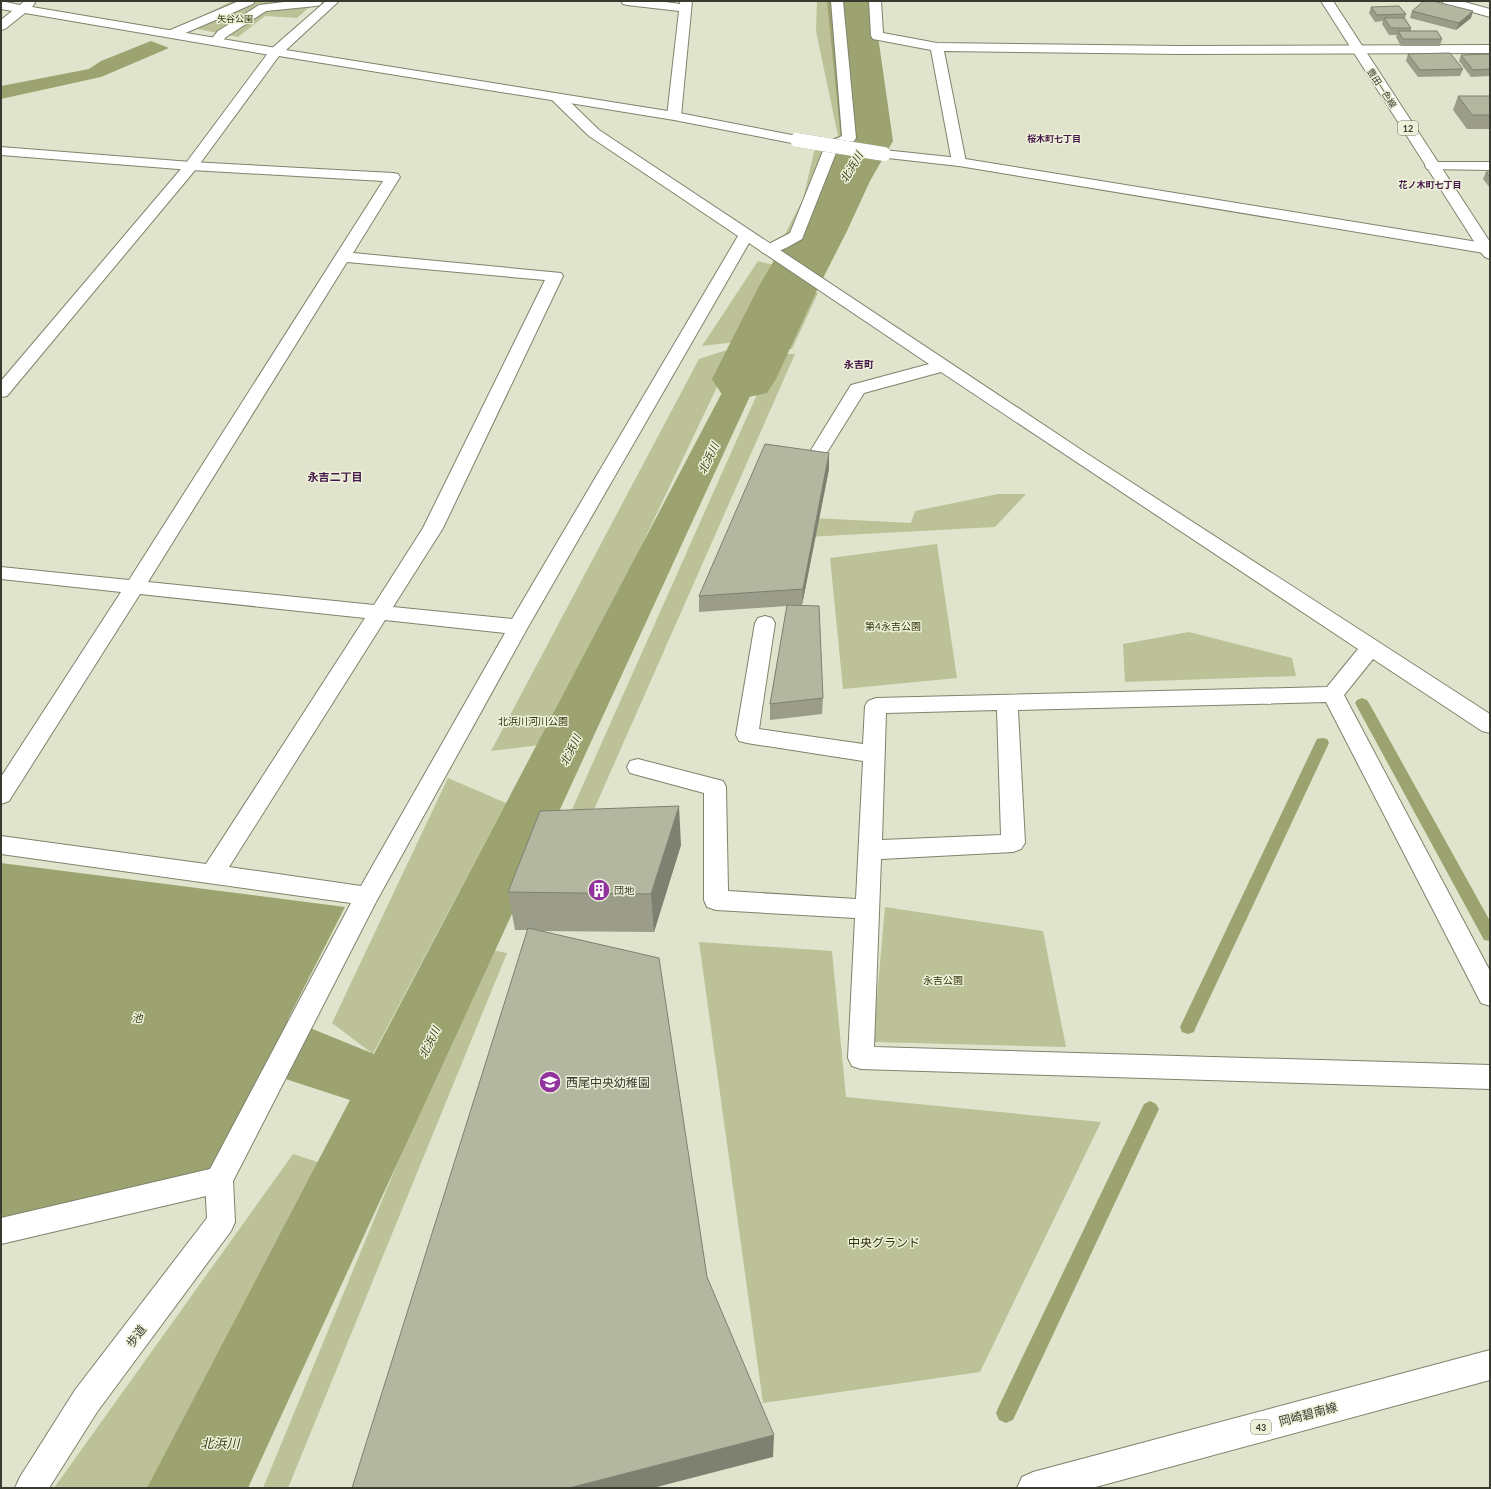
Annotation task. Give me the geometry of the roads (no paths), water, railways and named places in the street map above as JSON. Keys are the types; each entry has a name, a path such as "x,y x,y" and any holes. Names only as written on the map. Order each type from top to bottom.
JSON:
{"street":[{"path":"172,34 249,1"},
{"path":"1,392 191,166 276,52 333,1"},
{"path":"627,1 686,4 674,116"},
{"path":"772,252 797,236 832,146 849,138 837,1"},
{"path":"875,1 877,36 937,47 1358,50 1490,49"},
{"name":"豊田一色線","path":"1327,1 1432,166 1488,250"},
{"path":"1448,1 1490,13"},
{"path":"215,42 222,34 263,8 316,2"},
{"path":"1,5 27,5 215,42 674,116 832,146 884,154 959,162 1488,250"},
{"path":"1,26 27,5"},
{"path":"937,47 959,162"},
{"path":"558,98 594,134 942,366 1490,725"},
{"path":"1,152 191,166 393,177 134,588 1,795"},
{"path":"1432,166 1490,166"},
{"path":"1,1231 219,1180 368,896 518,627 746,235"},
{"path":"212,874 433,528 555,276 343,257"},
{"path":"820,450 857,389 942,366"},
{"path":"1,573 518,627"},
{"path":"765,623 747,735 873,754"},
{"path":"1371,647 1333,694 876,706 861,1058 1490,1077"},
{"path":"1333,694 1490,995"},
{"path":"869,850 1013,843 1007,702"},
{"path":"638,768 715,787 716,900 867,909"},
{"path":"1,845 368,896"},
{"name":"歩道","path":"31,1488 86,1401 221,1222 219,1180"},
{"name":"岡崎碧南線","path":"1033,1488 1490,1365"}],"water":[{"name":"北浜川","path":"841,1 864,1 881,144 851,141"},
{"path":"151,41 169,48 101,77 1,99 1,86 89,69 101,61"},
{"name":"北浜川","path":"844,154 869,156 822,263 799,246"},
{"name":"池","path":"787,269 802,283 248,1488 147,1488 350,1100 261,1071 210,1172 1,1220 1,863 345,907 288,1019 374,1054"}],"waterway":[{"name":"北浜川","path":"744,379 789,286 819,231 843,181 867,141 850,1"},
{"path":"1362,703 1490,935"},
{"path":"1188,1027 1322,743"},
{"path":"1006,1413 1150,1109"}],"place":[{"name":"団地","path":"599,890"},
{"name":"西尾中央幼稚園","path":"550,1082"}],"district":[{"name":"桜木町七丁目","path":"1054,138"},
{"name":"花ノ木町七丁目","path":"1430,184"},
{"name":"永吉町","path":"859,364"},
{"name":"永吉二丁目","path":"335,476"}],"park label":[{"name":"矢谷公園","path":"235,18"},
{"name":"第4永吉公園","path":"893,626"},
{"name":"北浜川河川公園","path":"533,721"},
{"name":"永吉公園","path":"943,980"},
{"name":"中央グランド","path":"884,1242"}]}
